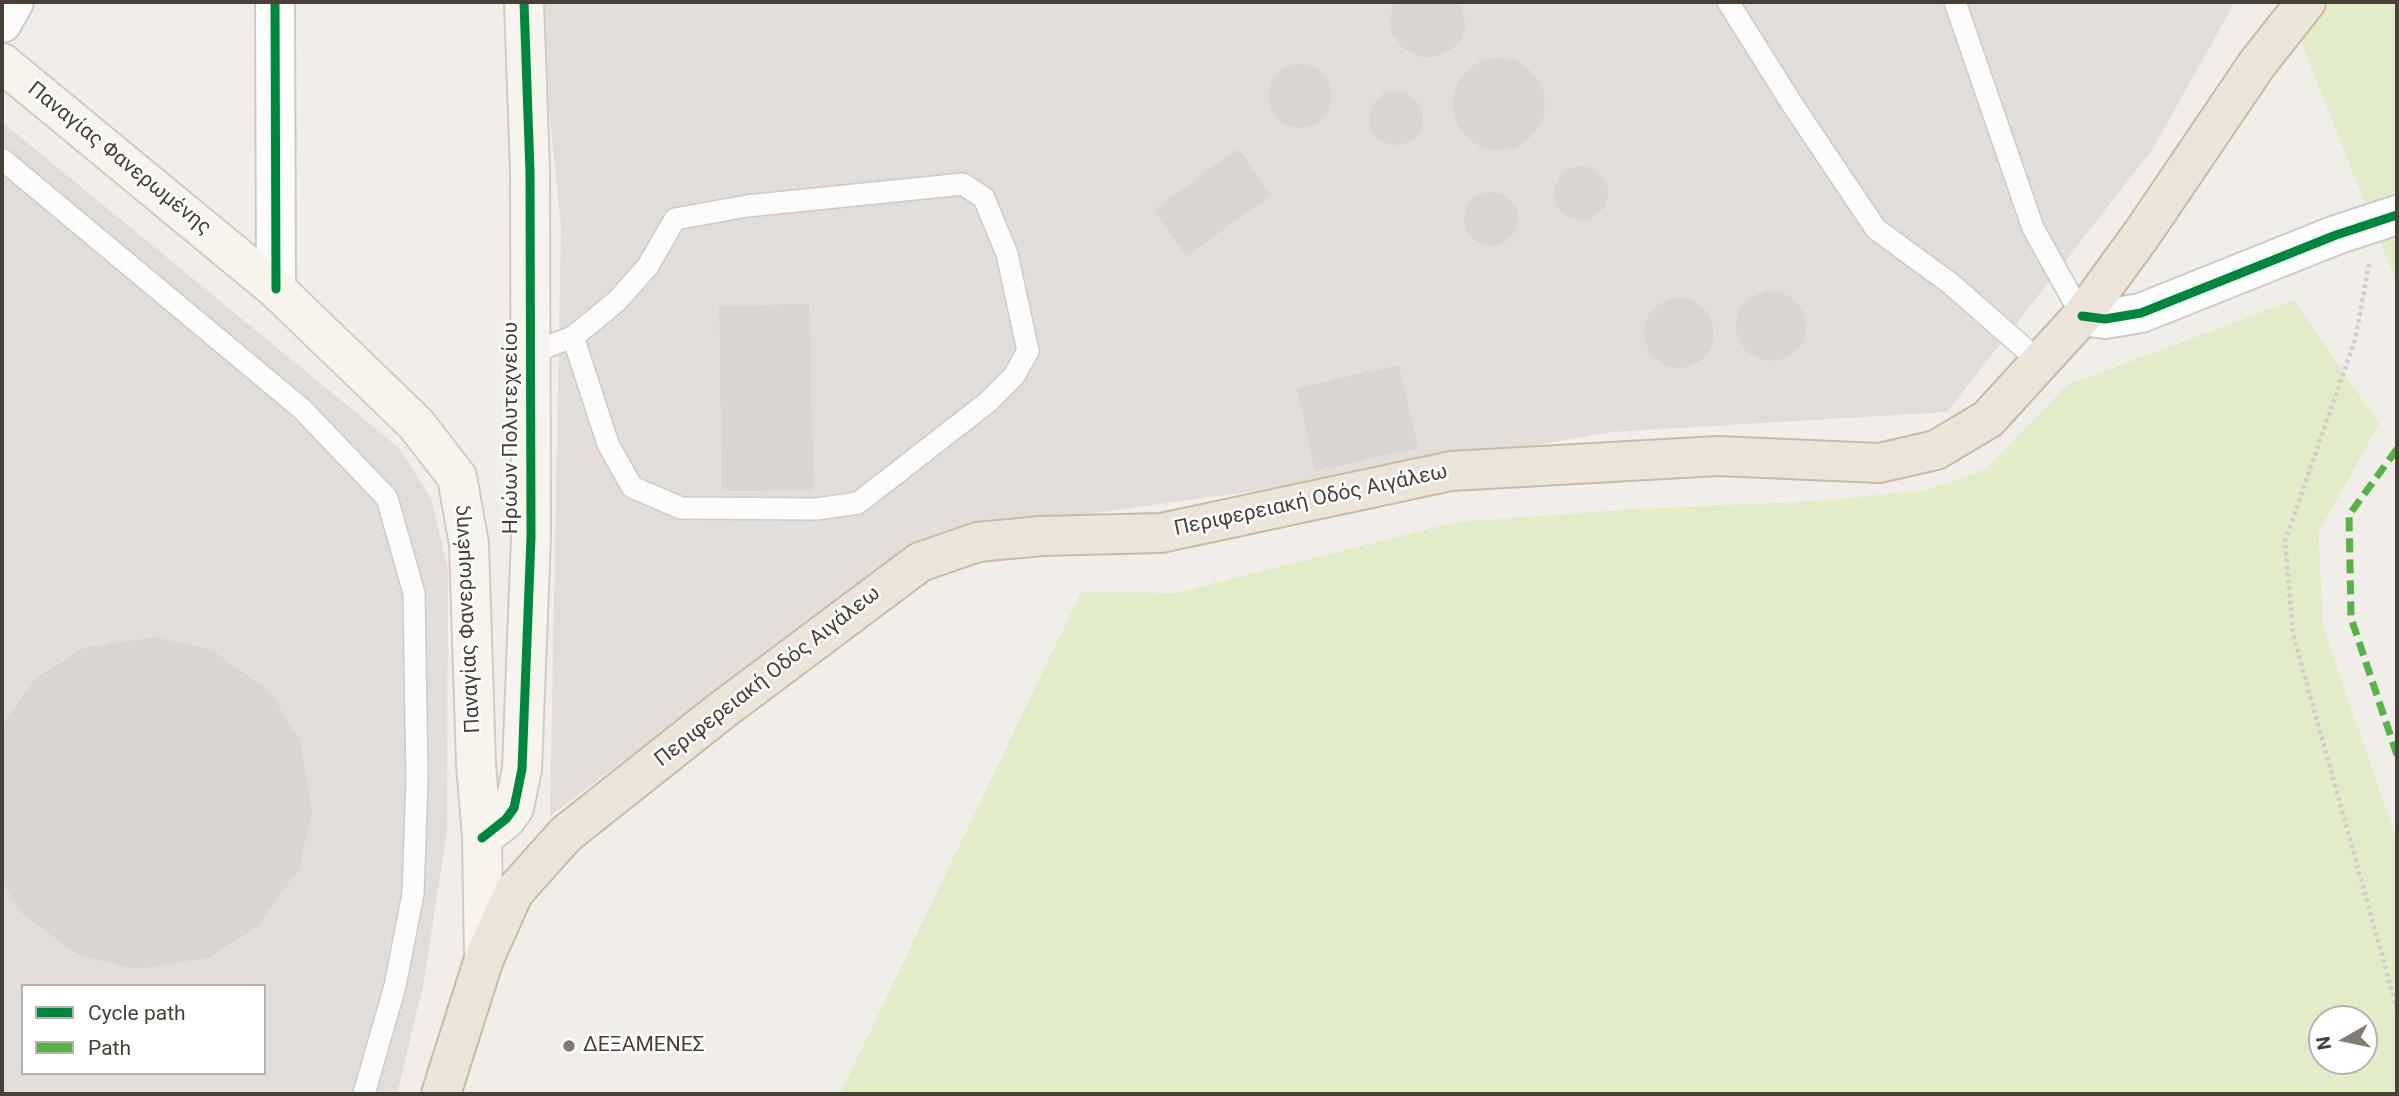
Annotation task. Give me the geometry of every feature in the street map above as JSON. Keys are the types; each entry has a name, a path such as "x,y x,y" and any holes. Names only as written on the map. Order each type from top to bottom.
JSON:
{"highway":[{"name":"Περιφερειακή Οδός Αιγάλεω","path":"2257,64 2283,2"},
{"name":"Περιφερειακή Οδός Αιγάλεω","path":"440,1094 484,959 513,892 566,834 721,711 920,562 978,542 1041,536 1161,533 1451,471 1718,456 1879,463 1936,450 1988,419 2082,316 2143,234 2257,64 2306,2"}],"main road":[{"name":"Ηρώων Πολυτεχνείου","path":"482,838 506,819 514,808 522,769 531,537 528,354 530,172 524,2"},
{"name":"Παναγίας Φανερωμένης","path":"2,63 276,289 416,424 457,477 468,544 476,764 482,838 484,959"}],"street":[{"path":"2,23 14,2"},
{"path":"275,2 276,289"},
{"path":"2082,316 2105,319 2140,313 2387,218"}],"lane":[{"path":"1728,2 1876,229 1951,284 2040,363"},
{"path":"1955,2 2033,228 2082,316"},
{"path":"2,159 302,409 387,498 414,593 417,780 413,894 395,986 364,1094"},
{"path":"528,354 573,337 617,301 648,266 675,219 747,206 963,184 984,198 1007,254 1028,351 1014,376 988,402 858,503 817,509 681,508 632,487 608,444 573,337"}],"path":[{"path":"2387,218 2356,341 2285,541 2293,634 2397,1009"}],"shaded area":[{"path":"538,2 2235,2 2152,150 1947,412 1613,432 1247,492 980,529 916,543 550,816 561,226"},
{"path":"2,122 398,447 431,498 448,569 447,830 424,982 397,1094 2,1094"}],"green space":[{"path":"2285,2 2397,2 2397,284"},
{"path":"2294,300 2379,424 2318,533 2324,630 2397,840 2397,1094 840,1094 1081,592 1176,593 1456,522 1635,509 1818,501 1928,490 1986,469 2067,385"}],"building":[{"path":"1394,2 1461,2 1466,26 1460,40 1451,50 1435,57 1419,57 1404,49 1393,36 1389,20"},
{"path":"1499,58 1517,62 1531,72 1541,86 1545,104 1541,122 1531,136 1517,146 1499,150 1481,146 1467,136 1457,122 1453,104 1457,86 1467,72 1481,62"},
{"path":"1300,64 1312,66 1323,73 1330,84 1330,108 1323,119 1312,126 1300,128 1288,126 1277,119 1270,108 1268,96 1270,84 1277,73 1288,66"},
{"path":"1396,91 1415,99 1423,118 1415,137 1396,145 1377,137 1369,118 1377,99"},
{"path":"1238,148 1271,195 1186,257 1154,210"},
{"path":"1581,166 1600,174 1608,193 1600,212 1581,220 1562,212 1554,193 1562,174"},
{"path":"1491,192 1510,200 1518,219 1510,238 1491,246 1472,238 1464,219 1472,200"},
{"path":"1771,291 1790,297 1800,307 1806,326 1800,345 1790,355 1771,361 1752,355 1742,345 1736,326 1742,307 1752,297"},
{"path":"1679,298 1704,308 1714,333 1704,358 1679,368 1654,358 1644,333 1654,308"},
{"path":"810,304 813,490 722,491 719,306"},
{"path":"1399,365 1418,448 1315,471 1297,388"},
{"path":"155,637 212,650 270,692 300,741 312,812 299,869 257,927 207,958 137,969 80,956 22,914 2,881 2,725 35,679 84,648"}],"marked path":[{"path":"2397,449 2349,515 2351,618 2397,755"}],"cycle path":[{"path":"275,2 276,289"},
{"path":"482,838 506,819 514,808 522,769 531,537 530,172 524,2"},
{"path":"2082,316 2105,319 2141,313 2336,235 2397,215"}],"place":[{"name":"ΔΕΞΑΜΕΝΕΣ","path":"569,1046"}]}
